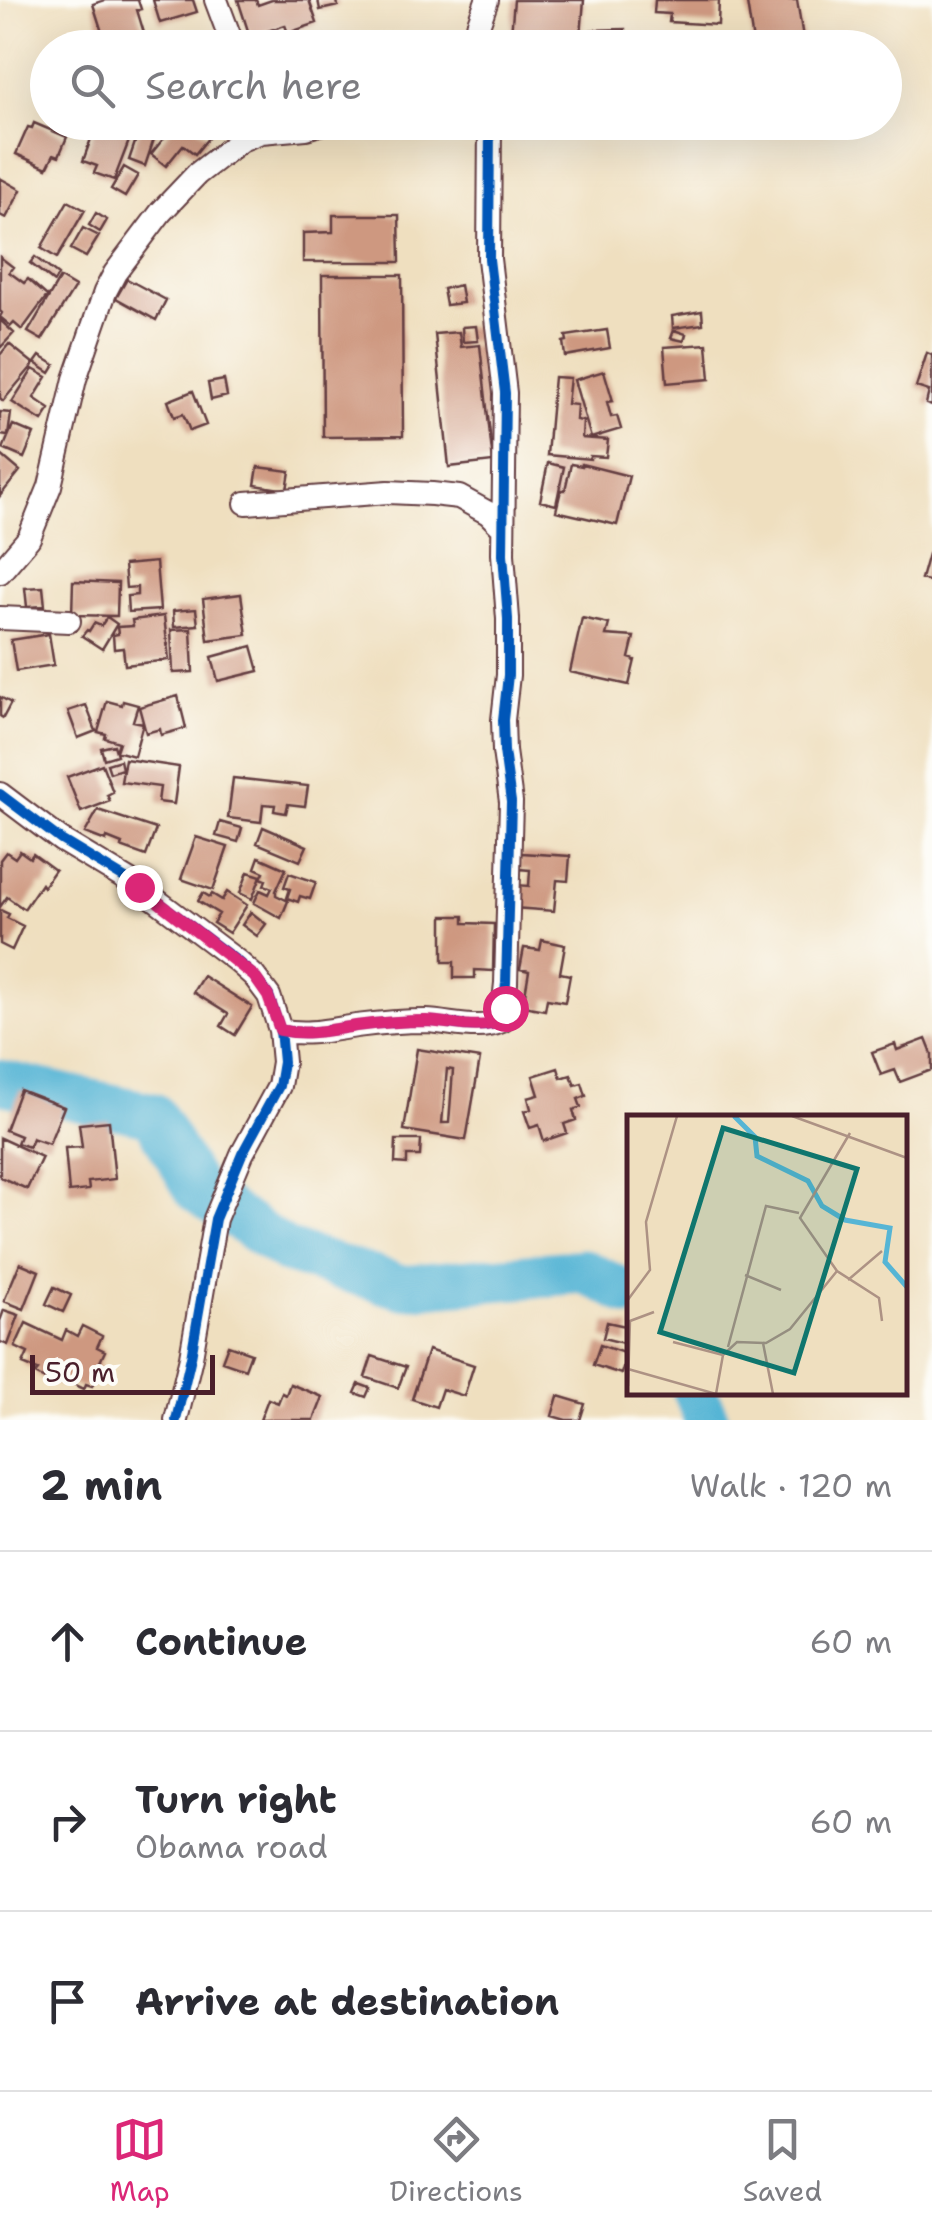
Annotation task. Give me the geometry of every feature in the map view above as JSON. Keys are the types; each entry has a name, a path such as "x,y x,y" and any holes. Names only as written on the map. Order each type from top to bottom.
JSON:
{"street":[{"path":"216,0 227,30"},
{"path":"477,30 487,0"},
{"path":"0,572 29,538 50,486 75,379 104,292 161,212 197,174 242,140"},
{"path":"280,1030 323,1033 384,1022 427,1021 490,1026 502,1020 505,1008 511,802 502,720 508,675 503,528 505,394 490,259 490,140"},
{"path":"246,503 388,492 432,494 459,497 488,513 503,528"},
{"path":"0,618 69,621"},
{"path":"0,794 61,840 139,887 237,961 268,996 280,1030 283,1062 279,1086 242,1154 215,1219 192,1357 176,1420"}],"building":[{"path":"138,0 143,30 101,30 93,4"},
{"path":"153,0 193,0 197,12 160,23"},
{"path":"238,0 256,0 258,5 272,0 309,0 317,23 297,30 287,30 285,25 270,30 248,30"},
{"path":"318,0 337,0 338,6 320,10"},
{"path":"514,0 584,0 582,30 511,30"},
{"path":"655,0 719,0 718,25 669,22 670,14 654,13"},
{"path":"797,0 802,30 751,30 747,3"},
{"path":"28,127 30,140 66,140 59,156 54,154 47,168 16,154"},
{"path":"91,140 129,140 114,180 94,173 97,166 83,161"},
{"path":"136,140 154,140 145,166 129,160"},
{"path":"162,140 207,140 195,154 183,145 166,166 151,154"},
{"path":"124,167 138,175 125,197 111,189"},
{"path":"0,178 21,190 6,218 0,215"},
{"path":"68,201 85,210 57,258 41,248"},
{"path":"96,213 107,220 100,232 89,225"},
{"path":"333,215 399,215 400,262 303,262 303,233 333,232"},
{"path":"83,228 99,236 86,257 71,249"},
{"path":"0,257 13,267 9,272 24,283 28,279 47,296 22,330 0,317"},
{"path":"35,257 58,275 54,282 30,263"},
{"path":"322,275 402,275 403,436 323,437"},
{"path":"60,278 75,287 42,340 28,332"},
{"path":"127,279 166,300 156,320 116,298"},
{"path":"460,285 463,303 446,305 443,289"},
{"path":"702,311 703,324 673,328 672,316"},
{"path":"0,320 14,333 0,348"},
{"path":"476,326 478,341 463,342 462,327"},
{"path":"607,330 610,348 565,356 566,336"},
{"path":"674,330 686,334 684,341 671,338"},
{"path":"459,332 461,347 480,345 493,462 449,467 435,334"},
{"path":"9,344 34,364 3,401 0,355"},
{"path":"707,344 710,379 667,383 664,347"},
{"path":"927,353 932,355 932,406 926,404 929,391 916,387"},
{"path":"40,356 55,365 50,373 35,363"},
{"path":"33,369 47,377 34,398 50,409 42,421 12,402"},
{"path":"604,371 613,401 607,402 611,417 617,416 621,429 591,438 574,380"},
{"path":"554,377 570,378 567,404 577,405 576,420 583,421 582,438 608,440 606,457 547,455"},
{"path":"224,380 227,396 211,400 208,383"},
{"path":"193,391 206,425 190,431 183,414 174,417 168,401"},
{"path":"0,412 11,413 8,436 0,435"},
{"path":"13,425 34,434 24,458 3,449"},
{"path":"0,454 20,471 0,496"},
{"path":"548,463 564,467 556,505 540,501"},
{"path":"571,464 629,476 617,525 556,511"},
{"path":"258,467 290,471 287,490 255,485"},
{"path":"928,554 932,555 932,582 921,579"},
{"path":"156,562 160,610 128,612 127,596 137,595 137,587 126,588 124,565"},
{"path":"73,581 118,583 117,616 72,615"},
{"path":"43,587 45,606 27,607 25,588"},
{"path":"241,594 247,635 208,640 203,599"},
{"path":"196,609 198,625 174,627 173,611"},
{"path":"164,616 169,660 125,665 123,648 114,649 117,627 133,626 132,620"},
{"path":"107,617 117,624 102,649 82,636 94,623 101,626"},
{"path":"582,618 609,624 606,635 634,637 629,658 635,660 629,685 570,672"},
{"path":"191,629 193,672 173,673 171,630"},
{"path":"49,634 54,665 16,671 11,640"},
{"path":"252,646 259,671 218,681 212,657"},
{"path":"178,696 186,728 161,735 160,729 146,733 139,707"},
{"path":"0,697 11,703 3,718 0,716"},
{"path":"107,701 138,705 133,721 143,723 134,756 116,751 119,742 98,732"},
{"path":"86,705 96,731 78,738 68,711"},
{"path":"114,745 117,755 104,759 101,748"},
{"path":"125,759 179,767 174,804 158,802 160,787 121,782"},
{"path":"120,760 122,769 110,773 107,764"},
{"path":"102,764 113,792 107,795 110,801 81,812 67,777"},
{"path":"233,778 308,786 305,806 288,804 286,813 274,811 275,805 263,804 261,822 228,818"},
{"path":"98,810 156,829 146,856 107,838 106,841 85,833"},
{"path":"220,822 242,828 238,842 216,836"},
{"path":"263,827 307,846 300,861 257,843"},
{"path":"196,837 228,847 213,890 181,879"},
{"path":"20,851 30,858 33,854 55,870 24,909 7,897 0,907 0,860 6,852 15,858"},
{"path":"521,853 570,856 568,881 557,880 554,911 514,908 516,885 529,886 530,870 519,869"},
{"path":"259,857 286,869 276,891 276,895 288,901 281,918 254,903 260,890 269,894 272,888 264,885 264,872 255,868"},
{"path":"248,872 261,876 252,899 240,893"},
{"path":"289,873 316,882 310,899 300,896 298,902 287,898 290,889 284,887"},
{"path":"227,892 247,905 229,933 213,923 219,914 198,901 203,893 222,900"},
{"path":"0,910 23,926 12,950 0,944"},
{"path":"251,912 266,924 257,936 242,925"},
{"path":"443,916 464,916 464,923 494,924 493,971 475,970 475,978 454,978 454,962 443,962"},
{"path":"542,940 565,945 560,973 570,975 565,1002 547,999 545,1010 523,1006 529,971 520,969 524,948 540,950"},
{"path":"203,976 252,1007 235,1035 221,1026 228,1014 193,992"},
{"path":"926,1039 932,1054 932,1070 900,1082 895,1070 881,1075 872,1052 895,1044 897,1050"},
{"path":"417,1049 480,1059 466,1140 404,1130","holes":["447,1069 453,1070 449,1123 442,1123"]},
{"path":"558,1068 561,1078 571,1075 575,1085 582,1083 586,1096 578,1099 581,1107 573,1110 576,1120 564,1124 567,1133 544,1141 539,1125 530,1128 524,1111 531,1109 528,1098 539,1095 533,1076"},
{"path":"20,1090 64,1107 49,1144 32,1138 29,1147 17,1143 20,1136 5,1130"},
{"path":"109,1121 115,1179 88,1182 89,1190 69,1192 65,1148 82,1147 79,1124"},
{"path":"0,1138 42,1157 27,1189 0,1177"},
{"path":"396,1140 421,1140 420,1156 407,1156 407,1164 395,1163"},
{"path":"20,1263 39,1271 24,1309 4,1301"},
{"path":"54,1287 71,1295 63,1312 46,1304"},
{"path":"4,1310 19,1315 8,1345 0,1342"},
{"path":"607,1322 627,1326 627,1344 603,1338"},
{"path":"26,1323 62,1340 66,1330 77,1336 82,1326 102,1336 97,1347 105,1351 92,1386 86,1384 84,1389 61,1378 57,1385 23,1364 28,1353 15,1347"},
{"path":"228,1345 251,1353 245,1369 222,1361"},
{"path":"600,1345 627,1354 621,1374 593,1365"},
{"path":"428,1350 474,1365 464,1396 442,1389 436,1407 412,1399"},
{"path":"372,1356 406,1367 398,1388 365,1377"},
{"path":"290,1384 323,1397 314,1420 260,1420 268,1399 278,1403"},
{"path":"359,1384 370,1388 366,1397 355,1393"},
{"path":"558,1396 585,1404 580,1420 552,1416"}],"waterway":[{"path":"0,1082 153,1115 197,1191 286,1251 402,1287 584,1271 627,1292"},
{"path":"696,1395 707,1420"}],"cycle path":[{"path":"280,1030 309,1032 417,1021 484,1026 502,1021 511,802 503,720 508,675 503,554 505,393 489,259 490,140"},
{"path":"0,794 61,840 139,887 237,961 269,996 280,1030 283,1062 279,1086 242,1154 215,1219 176,1420"}],"route":[{"path":"139,887 254,976 268,996 280,1030 323,1033 384,1022 427,1021 490,1026 502,1020 505,1008"}]}
